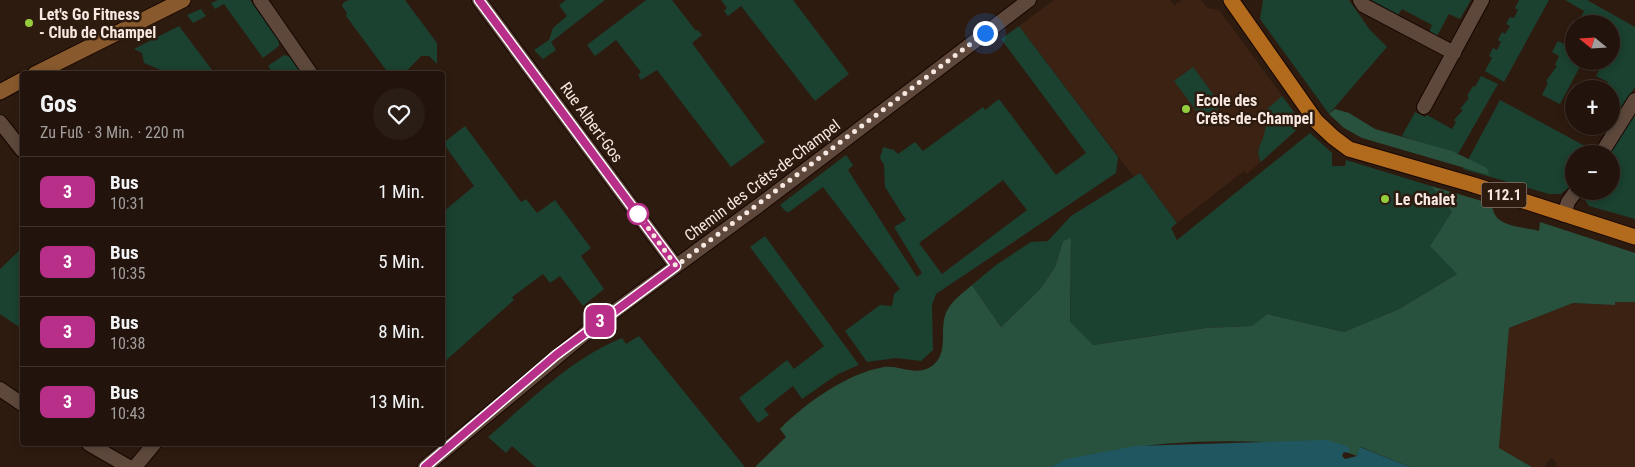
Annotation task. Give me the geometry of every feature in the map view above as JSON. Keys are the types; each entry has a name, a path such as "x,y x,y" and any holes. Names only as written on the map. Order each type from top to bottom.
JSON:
{"main road":[{"name":"112.1","path":"1236,2 1316,121 1340,143 1361,153 1474,185 1635,237"}],"street":[{"path":"41,71 183,0"},
{"path":"260,0 309,71"},
{"name":"Rue Albert-Gos","path":"479,0 676,266"},
{"name":"Chemin des Crêts-de-Champel","path":"425,467 556,355 1029,0"},
{"path":"1360,0 1363,5 1454,53"},
{"path":"1424,107 1482,0"},
{"path":"0,92 20,81"},
{"path":"1607,145 1635,100"},
{"path":"0,122 20,147"},
{"path":"1564,215 1569,200"},
{"path":"0,389 20,403"},
{"path":"92,446 129,467"},
{"path":"135,467 152,446"}],"shaded area":[{"name":"Ecole des Crêts-de-Champel","path":"1054,0 1170,0 1174,5 1182,0 1201,0 1207,8 1219,10 1303,124 1247,174 1244,171 1177,223 1140,173 1134,177 1019,26"},
{"path":"1615,302 1635,302 1635,467 1556,467 1556,462 1551,458 1544,467 1532,467 1499,448 1509,328 1573,303 1614,305"}],"green space":[{"path":"218,0 250,0 279,40 279,46 263,58 224,4 215,9 211,3"},
{"path":"349,0 405,0 437,43 437,64 429,56 421,56 407,71 387,71 346,16 347,13 342,6 344,2"},
{"path":"566,0 605,0 551,42 556,50 543,59 534,50 549,40 553,28 567,16 559,5"},
{"path":"646,0 672,0 696,31 698,30 702,35 692,43 765,142 731,167 657,70 641,80 638,75 641,72 616,40 595,56 587,45"},
{"path":"721,0 793,0 849,74 815,101 741,6 728,16 724,11 727,8"},
{"path":"1263,0 1349,0 1370,30 1387,47 1329,114 1260,19"},
{"path":"1371,0 1471,0 1460,19 1449,14 1434,38 1428,35 1432,25 1402,9 1398,15"},
{"path":"1519,0 1549,0 1504,82 1485,71 1492,58 1489,56 1493,48 1497,50 1501,42 1498,40 1502,32 1505,34 1510,26 1506,24 1510,17 1514,18 1518,10 1515,8"},
{"path":"1565,0 1587,0 1614,15 1582,15 1584,11"},
{"path":"201,9 206,16 193,23 187,15"},
{"path":"1620,19 1635,27 1635,87 1620,110 1620,80 1604,80 1596,76 1599,70 1620,70"},
{"path":"179,26 213,71 163,71 144,63 142,53 134,49"},
{"path":"1019,26 1118,157 1116,173 936,294 932,305 933,350 921,361 896,358 867,362 845,331 880,305 892,306 894,294 900,289 823,187 789,212 786,212 780,205 846,155 853,165 848,170 917,277 922,273 894,227 906,220 885,187 884,165 880,158 883,147 894,150 898,154 915,142 923,151 983,107 985,110 999,99 1056,175 1086,153 1001,39","holes":["1003,180 1027,210 942,274 919,243"]},
{"path":"1558,41 1565,44 1565,70 1578,70 1573,80 1565,80 1565,95 1560,104 1542,95 1548,83 1546,81 1557,66 1555,65 1559,56 1552,52"},
{"path":"284,55 291,57 300,71 271,71 268,66"},
{"path":"1193,67 1222,106 1203,120 1174,81"},
{"path":"1481,76 1498,84 1458,154 1402,136 1415,112 1425,117 1427,115 1452,129 1456,122 1454,120 1463,110 1460,109 1469,98 1467,96"},
{"path":"1282,96 1303,124 1261,162 1258,153 1266,127 1267,109"},
{"path":"1500,100 1583,145 1565,145 1565,191 1561,194 1549,194 1463,169"},
{"path":"1335,109 1349,113 1375,129 1452,151 1487,168 1489,175 1362,138 1344,128 1329,114"},
{"path":"1635,112 1635,219 1589,206 1585,200 1620,200 1620,145 1614,145"},
{"path":"465,126 521,202 526,199 537,213 555,200 591,248 581,256 604,289 583,306 560,276 550,283 543,274 512,297 514,300 445,361 445,210 474,186 445,146 445,141"},
{"path":"1310,133 1332,153 1332,166 1345,166 1346,160 1431,186 1452,212 1457,274 1399,309 1344,332 1267,314 1252,326 1206,328 1092,345 1070,323 1071,239 1063,241 1055,267 1041,288 1001,327 972,285 996,265 1031,242 1048,241 1071,216 1140,173 1177,223 1171,228 1177,240"},
{"path":"1431,186 1492,204 1497,218 1509,225 1539,231 1540,222 1635,253 1635,302 1615,302 1615,305 1573,303 1509,328 1499,448 1532,467 1410,467 1361,447 1357,456 1349,453 1349,447 1225,441 1163,444 1132,448 1076,458 1051,467 755,467 786,437 780,429 790,419 828,390 842,382 870,370 884,367 920,371 932,366 938,360 943,347 945,316 948,309 972,285 1001,327 1041,288 1055,267 1063,241 1071,238 1070,322 1093,345 1206,328 1252,326 1267,314 1344,332 1399,309 1457,274 1430,246 1452,212"},
{"path":"765,236 859,365 838,374 802,399 793,386 764,409 769,415 758,423 739,398 787,360 794,369 824,346 750,247"},
{"path":"20,250 20,328 0,314 0,269"},
{"path":"639,336 745,467 536,467 512,446 506,453 488,437 535,395 585,357 622,338 626,344"}],"water":[{"path":"1327,440 1349,447 1349,453 1344,452 1342,456 1345,459 1357,456 1360,447 1410,467 1051,467 1066,459 1135,446"}],"bus line":[{"name":"3","path":"425,467 556,355 676,266 479,0"}],"place":[{"name":"Let's Go Fitness - Club de Champel","path":"29,23"},
{"name":"Ecole des Crêts-de-Champel","path":"1186,109"},
{"name":"Le Chalet","path":"1385,199"}],"route":[{"path":"638,214 676,266 985,33"}]}
